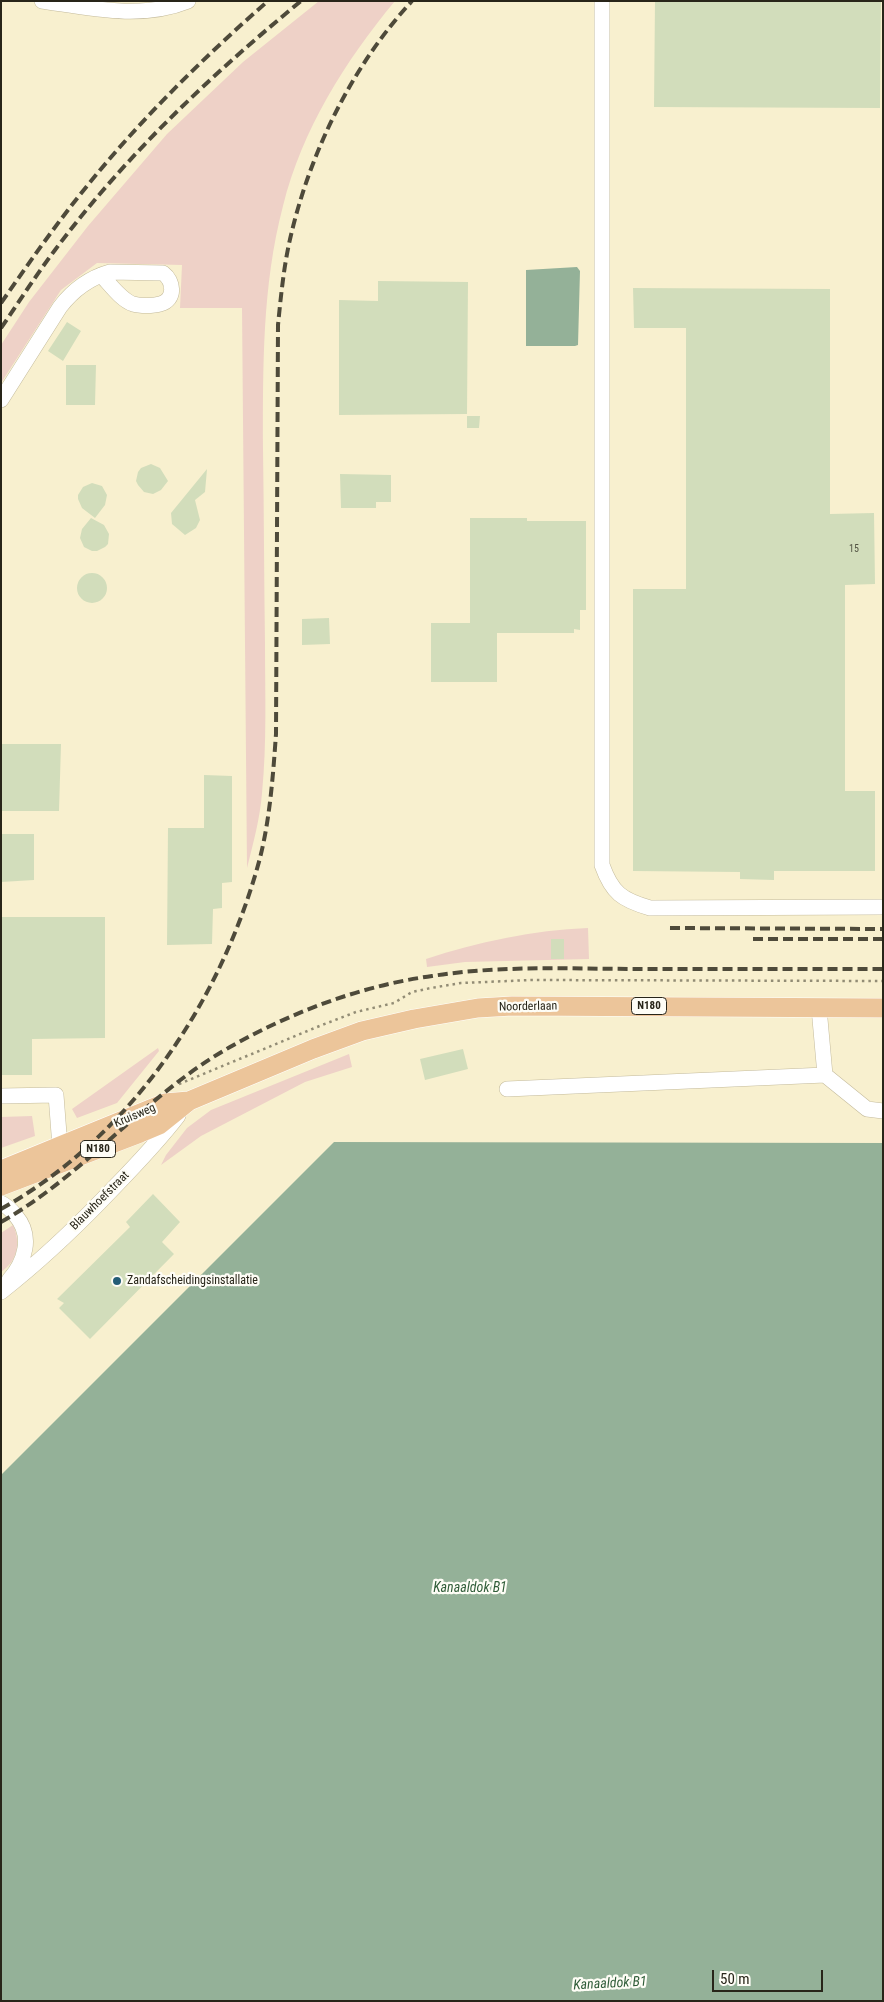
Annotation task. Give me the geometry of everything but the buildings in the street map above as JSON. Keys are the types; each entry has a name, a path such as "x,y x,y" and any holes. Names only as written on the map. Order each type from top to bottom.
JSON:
{"main road":[{"name":"Noorderlaan","path":"189,1101 313,1049 362,1032 414,1019 478,1008 522,1006 883,1008"},
{"name":"Kruisweg","path":"1,1170 165,1103 189,1101"},
{"name":"Kruisweg","path":"1,1186 153,1128 189,1101"}],"street":[{"path":"42,1 134,12 173,7 188,1"},
{"path":"602,1 602,865 607,881 617,893 631,903 650,908 883,907"},
{"path":"1,400 64,301 79,287 101,275"},
{"path":"819,1008 825,1075"},
{"path":"507,1089 825,1075 867,1110 883,1110"},
{"path":"1,1096 56,1095 60,1147"},
{"name":"Blauwhoefstraat","path":"1,1291 35,1266 136,1166 189,1101"},
{"path":"1,1204 6,1206 21,1222 26,1233 26,1248 21,1264 1,1291"}],"shaded area":[{"path":"319,1 395,1 359,48 327,98 301,150 291,178 276,236 267,296 264,357 265,756 260,812 247,868 242,308 180,308 182,265 97,263 61,290 1,383 1,345 29,302 88,226 167,134 243,62"},
{"path":"588,928 589,959 465,962 427,967 426,959 486,942 547,931"},
{"path":"158,1048 159,1051 117,1103 77,1118 72,1109"},
{"path":"349,1054 352,1067 305,1082 201,1136 161,1165 166,1155 187,1128 211,1110"},
{"path":"32,1116 35,1136 1,1148 1,1117"},
{"path":"13,1225 17,1238 16,1251 7,1268 1,1272 1,1233"}],"water":[{"path":"577,267 580,271 578,345 526,346 526,270"},
{"name":"Kanaaldok B1","path":"334,1142 883,1143 883,2001 1,2001 1,1475"}],"railway":[{"path":"1,303 64,215 129,137 196,67 268,1"},
{"path":"1,328 34,279 82,215 140,149 234,58 301,1"},
{"path":"1,1209 48,1179 91,1143 130,1103 165,1059 196,1012 222,962 243,911 260,858 269,812 276,734 278,325 286,257 310,172 337,110 371,53 412,1"},
{"path":"670,928 883,929"},
{"path":"753,939 883,939"},
{"path":"1,1222 32,1203 61,1181 170,1088 199,1066 254,1034 302,1012 379,986 432,976 511,969 883,969"}],"place":[{"name":"Zandafscheidingsinstallatie","path":"117,1281"}]}
